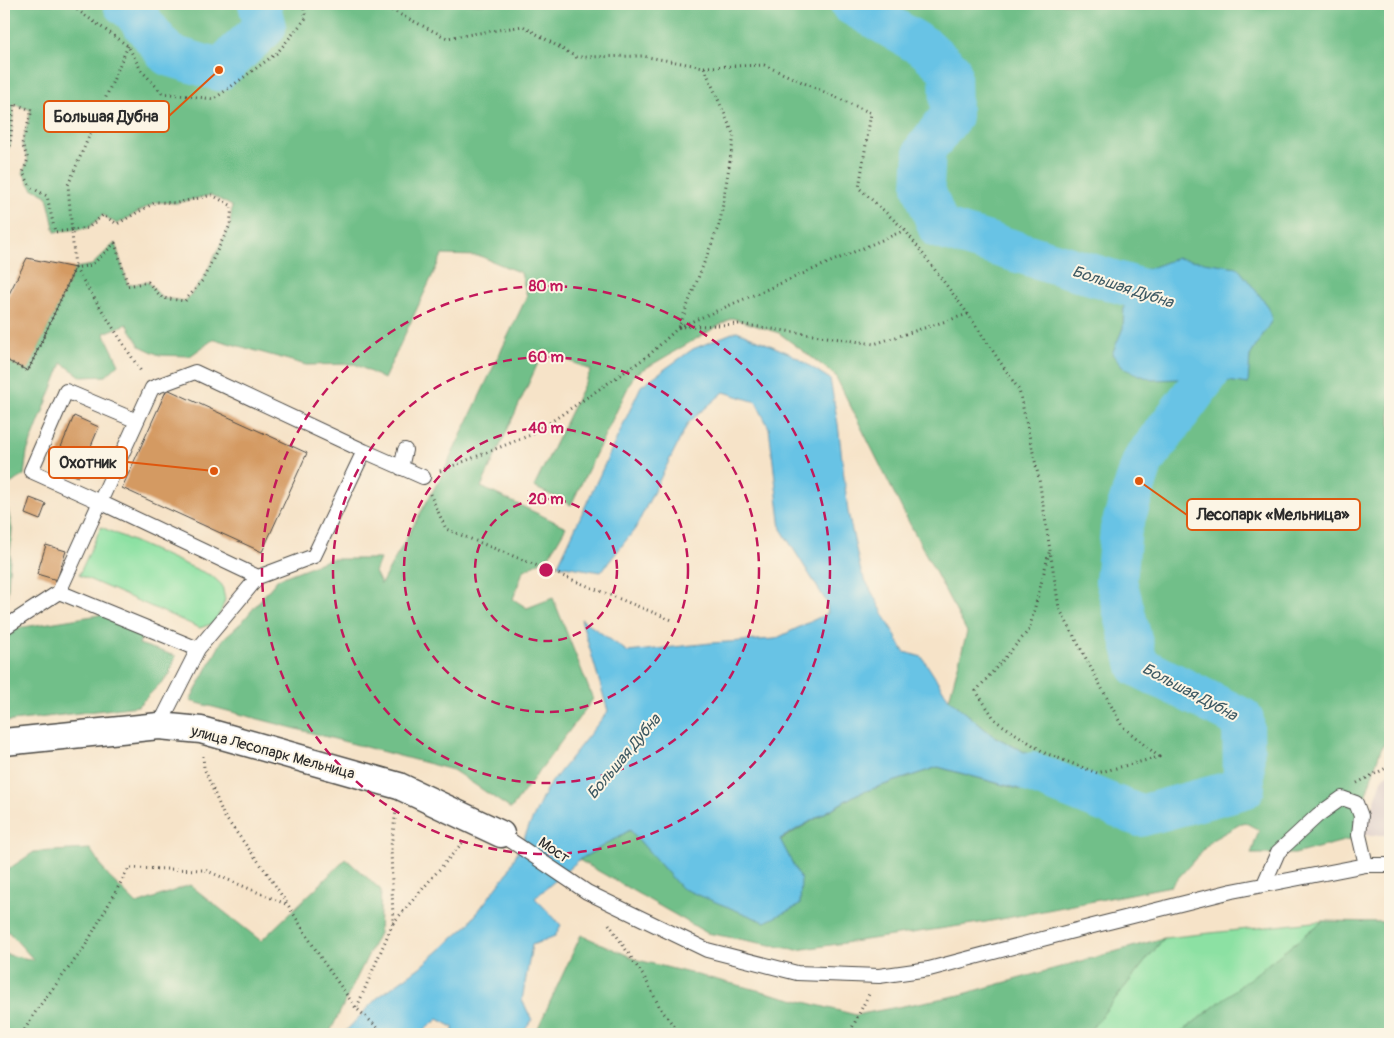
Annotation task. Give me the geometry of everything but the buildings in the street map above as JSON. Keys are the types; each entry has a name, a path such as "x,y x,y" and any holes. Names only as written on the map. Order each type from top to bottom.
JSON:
{"street":[{"name":"улица Лесопарк Мельница","path":"4,742 159,726 201,730 398,786 490,829"}],"lane":[{"path":"4,628 59,592 152,388 195,372 423,477"},
{"path":"137,421 66,391 31,471 258,577"},
{"path":"401,468 405,450"},
{"path":"159,726 198,649 258,577 314,556 364,451"},
{"path":"59,592 198,649"},
{"path":"1264,884 1278,852 1318,815 1342,798 1356,803 1361,816 1359,835 1366,865"},
{"name":"Мост","path":"490,829 588,892 707,950 796,973 879,976 929,969 1088,927 1264,884 1366,865 1390,865"}],"path":[{"path":"69,4 128,46 141,70 162,94 214,99 277,53 306,18 303,4"},
{"path":"353,4 379,4 447,38 523,26 576,57 642,56 704,67 764,66 871,113 859,188 905,230 968,314 1019,390 1039,479 1050,549 1059,608 1122,726 1159,758 1097,773 1045,753 996,721 976,691 1029,630 1050,549"},
{"path":"128,46 68,185 75,268 152,388"},
{"path":"679,327 720,222 734,136 704,67"},
{"path":"4,154 10,146 14,104 32,110 22,144 28,159 23,173 32,188 48,196 54,232 88,228 103,215 117,224 156,202 177,203 212,195 232,206 230,225 202,281 185,301 162,298 148,282 128,286 115,243 92,264 75,268"},
{"path":"4,218 6,222 6,250 4,251"},
{"path":"672,620 446,529 423,477 533,434 648,356 679,327 905,230"},
{"path":"4,359 28,370 75,268"},
{"path":"679,327 739,324 874,344 968,314"},
{"path":"201,730 204,768 224,816 267,873 322,960 356,1008 384,1034"},
{"path":"393,923 391,846 398,786"},
{"path":"356,1008 393,923 490,829"},
{"path":"22,1034 38,1008 84,948 129,868 205,870 288,905"},
{"path":"588,892 646,980 660,1008 680,1034"},
{"path":"846,1034 851,1030 879,976"}],"shaded area":[{"path":"1390,772 1390,835 1363,835 1383,777"}],"green space":[{"path":"4,4 1390,4 1390,736 1381,749 1351,839 1295,854 1251,854 1259,830 1244,822 1212,840 1171,886 986,922 797,950 707,933 579,860 630,830 682,888 801,880 780,840 857,794 938,767 1084,807 1091,782 1028,754 992,735 949,699 967,632 903,511 835,375 779,333 732,318 634,375 571,505 534,487 591,370 544,350 481,487 566,527 549,556 523,571 513,599 527,608 553,598 593,699 511,809 453,770 190,701 223,639 242,622 278,579 330,559 380,559 375,572 381,584 445,469 527,296 521,273 480,256 442,255 384,379 355,364 306,365 214,339 190,356 159,355 140,346 127,324 104,333 119,364 106,376 82,377 62,363 27,452 24,475 4,488 4,359 28,370 75,268 92,265 115,243 128,285 148,282 162,298 185,301 202,281 230,225 232,206 211,195 177,203 156,202 117,224 103,215 88,228 55,232 47,196 32,188 23,173 28,159 22,144 31,110 14,104 10,146 4,154"},
{"path":"4,491 12,529 5,630 118,612 147,624 139,644 176,656 169,675 138,706 4,722"},
{"path":"101,527 212,576 222,585 225,600 214,623 200,628 79,575"},
{"path":"90,849 108,876 137,904 190,885 261,941 346,859 381,890 379,933 329,1034 4,1034 4,954 34,960 4,927 4,872 34,852"},
{"path":"1323,921 1179,1034 1087,1034 1164,938"},
{"path":"1323,921 1390,922 1390,1034 1179,1034"},
{"path":"581,935 638,960 856,1015 960,995 1164,938 1087,1034 534,1034"}],"water":[{"path":"1177,258 1237,267 1268,306 1272,320 1250,356 1248,384 1205,378 1152,380 1125,369 1112,354 1123,328 1124,306 1106,279 1150,268"},
{"path":"737,331 791,354 830,379 838,424 848,512 861,572 904,652 922,657 949,699 992,735 1028,754 1092,783 1085,807 938,767 857,794 780,839 801,880 800,905 765,922 681,888 630,830 579,860 535,898 561,925 555,936 532,945 522,1000 532,1020 522,1034 453,1034 453,1027 438,1019 419,1034 343,1034 376,999 420,967 467,926 508,872 547,788 608,711 581,619 628,652 711,643 775,639 828,613 826,601 781,529 769,428 756,402 724,392 688,423 635,529 601,572 558,565 641,386 693,349"}],"waterway":[{"name":"Большая Дубна","path":"124,4 133,11 168,55 219,70 265,27 259,4"},
{"name":"Большая Дубна","path":"851,4 926,48 950,70 951,116 925,150 923,187 939,228 1176,300 1221,354 1143,461 1121,529 1116,581 1138,666 1243,719 1244,788 1140,816 1033,773"}],"place":[{"name":"Большая Дубна","path":"219,70"},
{"name":"Охотник","path":"214,471"},
{"name":"Лесопарк «Мельница»","path":"1139,481"}]}
